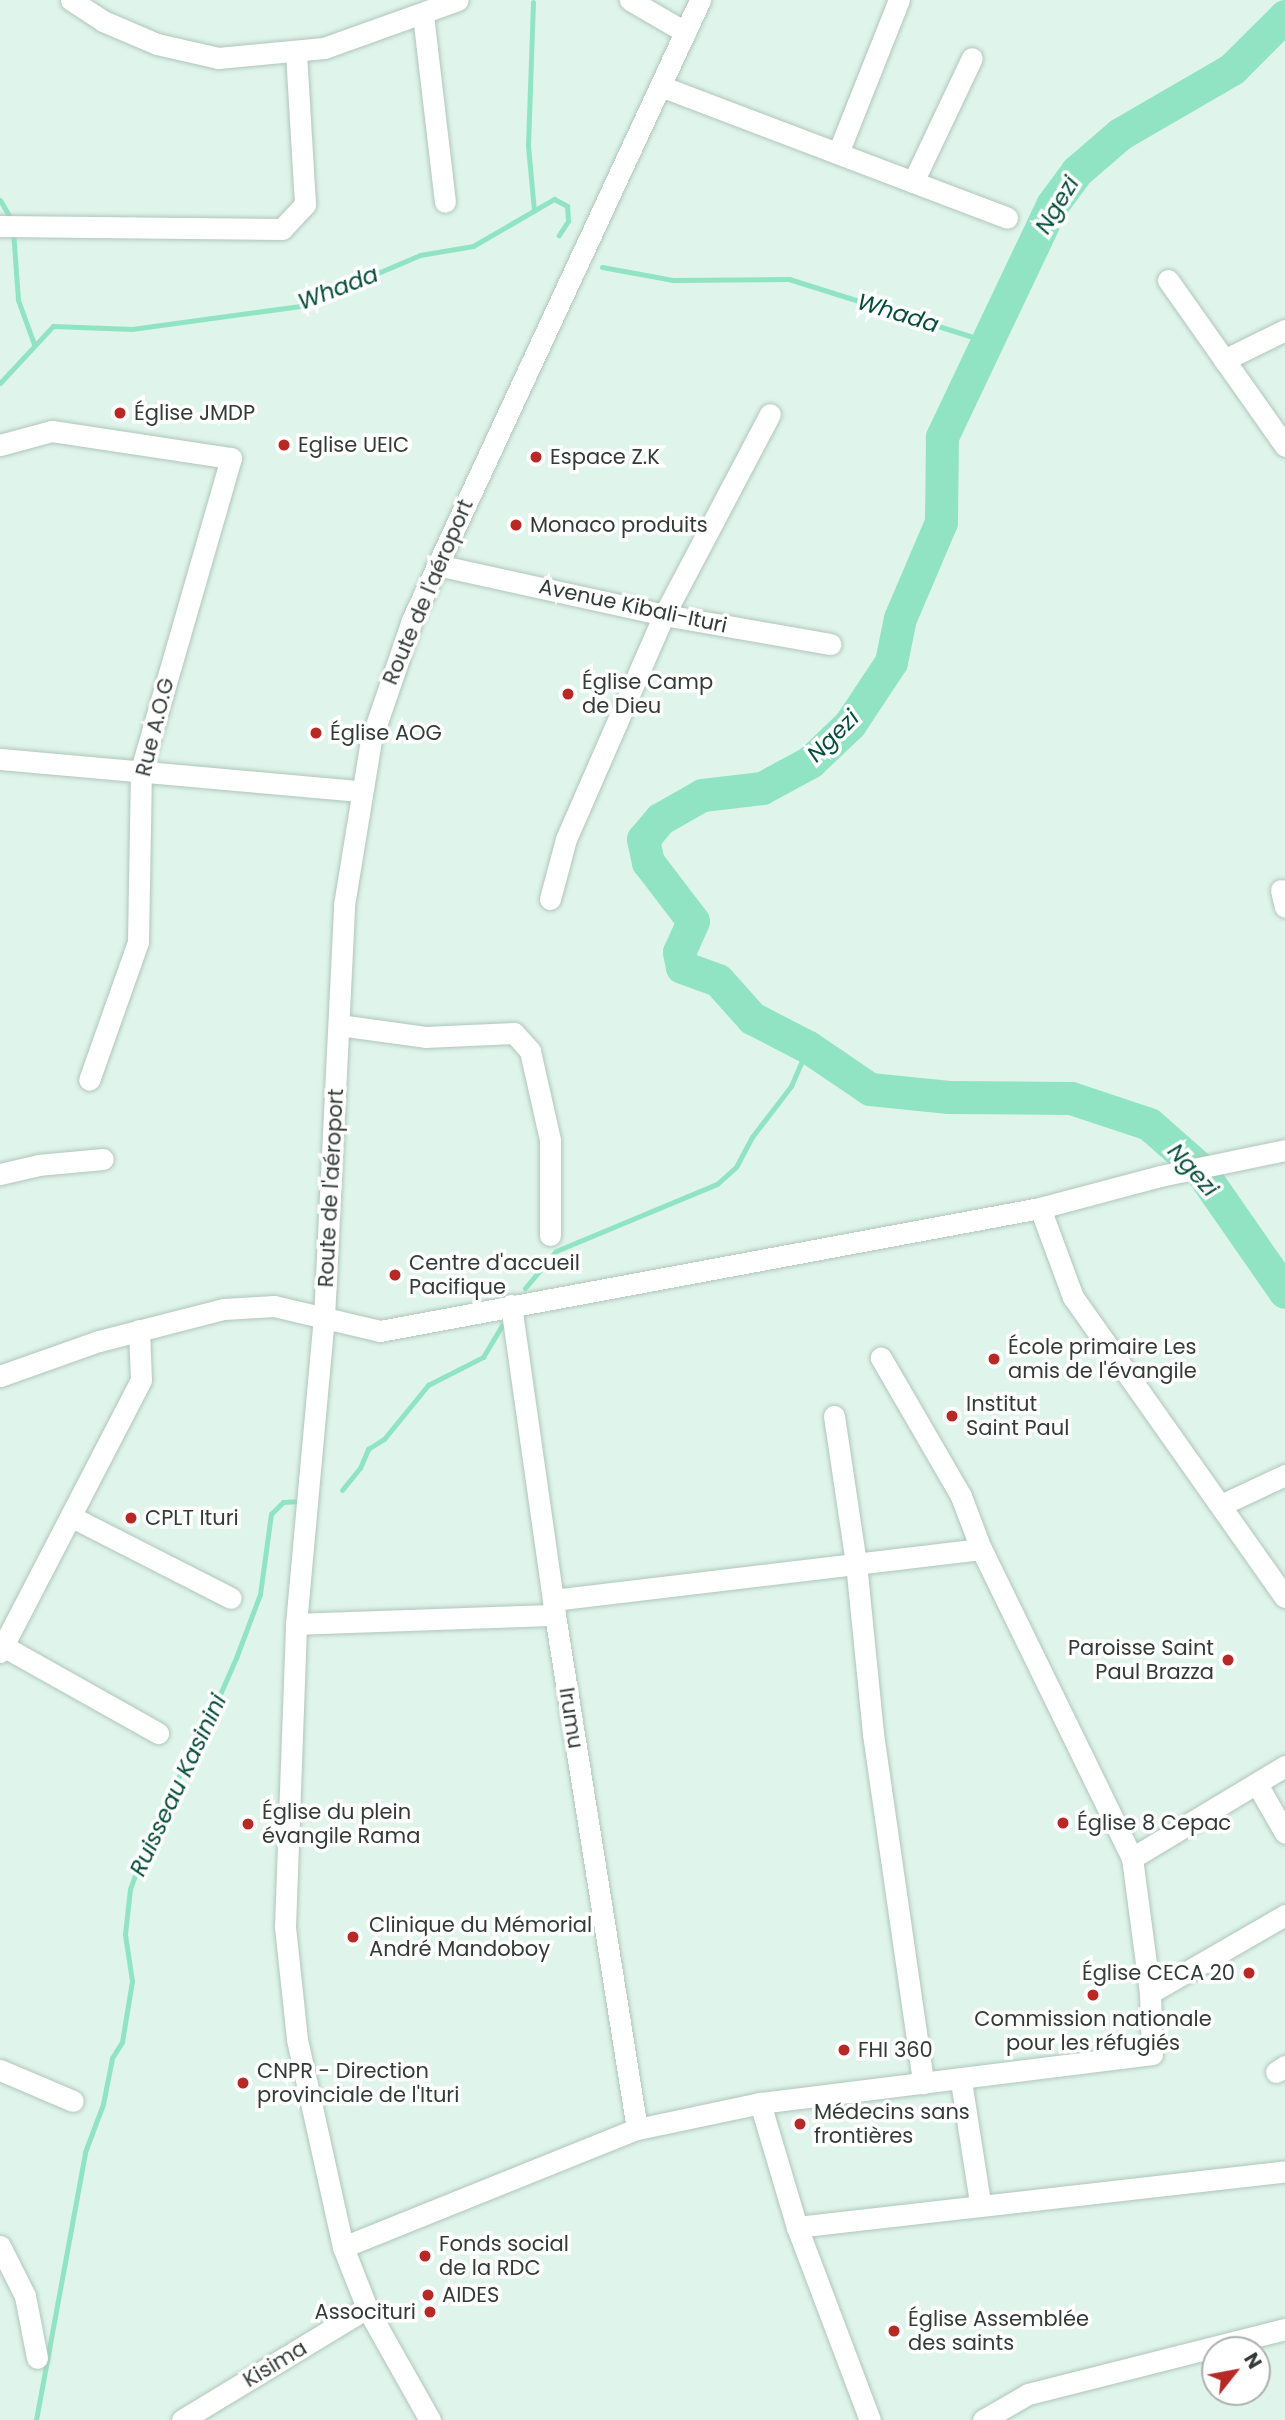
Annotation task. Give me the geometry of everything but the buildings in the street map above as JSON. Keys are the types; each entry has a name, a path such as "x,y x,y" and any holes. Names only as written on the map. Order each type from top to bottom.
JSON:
{"street":[{"path":"71,0 103,21 181,49 218,58 296,53 423,15 458,0"},
{"path":"630,0 685,32"},
{"name":"Route de l'aéroport","path":"430,2420 367,2308 343,2247 297,2039 285,1927 296,1624 324,1318 344,905 361,791 382,700 437,565 663,87 700,0"},
{"path":"838,153 899,0"},
{"path":"423,15 445,202"},
{"path":"3,226 282,229 305,205 296,53"},
{"path":"913,182 972,58"},
{"path":"663,87 1007,218"},
{"path":"1168,279 1285,446"},
{"path":"1224,360 1285,330"},
{"path":"550,899 566,839 664,615 770,414"},
{"name":"Rue A.O.G","path":"0,444 51,431 231,458 141,770 138,942 89,1080"},
{"name":"Avenue Kibali-Ituri","path":"437,565 664,615 830,644"},
{"path":"0,759 361,791"},
{"path":"339,1025 425,1037 514,1033 530,1051 550,1140 550,1235"},
{"path":"0,1376 139,1330 237,1308 274,1306 380,1331 1040,1208 1160,1176 1285,1150"},
{"path":"0,1174 38,1165 103,1159"},
{"path":"1040,1208 1073,1297 1223,1504 1285,1597"},
{"name":"Irumu","path":"512,1305 554,1608 637,2129"},
{"path":"139,1330 141,1380 1,1649 158,1733"},
{"path":"343,2247 637,2129 760,2103 923,2083 961,2081 1152,2053 1150,1993 1132,1858 981,1549 961,1496 881,1358"},
{"path":"834,1416 856,1563 873,1734 923,2083"},
{"path":"1223,1504 1285,1475"},
{"path":"72,1517 231,1598"},
{"path":"296,1624 554,1608 856,1563 981,1549"},
{"path":"1132,1858 1285,1766"},
{"path":"1256,1784 1285,1833"},
{"path":"1150,1993 1285,1914"},
{"path":"0,2070 73,2101"},
{"path":"961,2081 980,2203"},
{"path":"760,2103 797,2227 870,2420"},
{"path":"797,2227 980,2203 1285,2171"},
{"path":"0,2246 25,2296 37,2358"},
{"name":"Kisima","path":"183,2420 367,2308"},
{"path":"984,2420 1028,2394 1285,2329"}],"waterway":[{"path":"533,2 528,146 534,211"},
{"name":"Ngezi","path":"1285,16 1232,69 1120,134 1077,171 1052,205 942,437 941,522 900,618 891,662 850,724 810,762 762,788 702,795 660,819 643,839 648,862 693,921 679,952 682,967 718,980 752,1018 808,1047 870,1089 949,1097 1071,1098 1149,1124 1198,1167 1285,1292"},
{"name":"Whada","path":"0,383 53,326 132,329 300,306 420,255 473,246 554,199 567,206 568,221 559,235"},
{"path":"0,200 12,221"},
{"path":"13,230 18,300 34,344"},
{"name":"Whada","path":"602,267 673,280 789,279 986,341"},
{"name":"Ruisseau Kasinini","path":"525,1288 556,1251 717,1184 736,1167 752,1137 791,1086 808,1047"},
{"name":"Ruisseau Kasinini","path":"342,1490 360,1468 368,1449 384,1439 428,1385 483,1357 502,1325"},
{"name":"Ruisseau Kasinini","path":"36,2420 85,2152 103,2104 112,2058 122,2042 132,1981 125,1934 130,1889 139,1864 155,1845 185,1759 200,1740 236,1658 260,1594 271,1514 283,1502 300,1501"}],"place":[{"name":"Église JMDP","path":"120,413"},
{"name":"Eglise UEIC","path":"284,445"},
{"name":"Espace Z.K","path":"536,457"},
{"name":"Monaco produits","path":"516,525"},
{"name":"Église Camp de Dieu","path":"568,694"},
{"name":"Église AOG","path":"316,733"},
{"name":"Centre d'accueil Pacifique","path":"395,1275"},
{"name":"École primaire Les amis de l'évangile","path":"994,1359"},
{"name":"Institut Saint Paul","path":"952,1416"},
{"name":"CPLT Ituri","path":"131,1518"},
{"name":"Paroisse Saint Paul Brazza","path":"1228,1660"},
{"name":"Église 8 Cepac","path":"1063,1823"},
{"name":"Église du plein évangile Rama","path":"248,1824"},
{"name":"Clinique du Mémorial André Mandoboy","path":"353,1937"},
{"name":"Église CECA 20","path":"1249,1973"},
{"name":"Commission nationale pour les réfugiés","path":"1093,1995"},
{"name":"FHI 360","path":"844,2050"},
{"name":"CNPR - Direction provinciale de l'Ituri","path":"243,2083"},
{"name":"Médecins sans frontières","path":"800,2124"},
{"name":"Fonds social de la RDC","path":"425,2256"},
{"name":"AIDES","path":"428,2295"},
{"name":"Associturi","path":"430,2312"},
{"name":"Église Assemblée des saints","path":"894,2331"}]}
